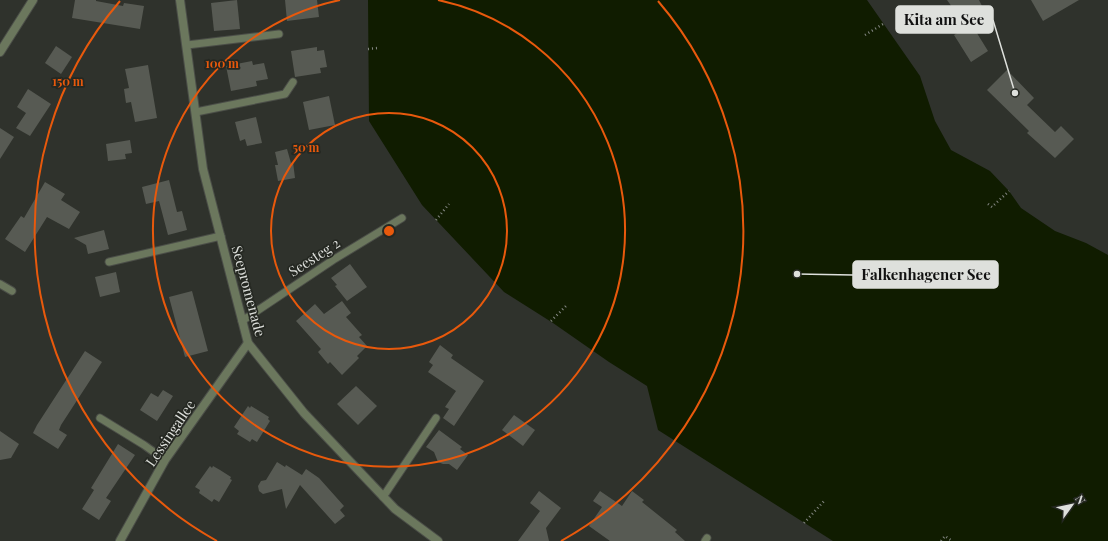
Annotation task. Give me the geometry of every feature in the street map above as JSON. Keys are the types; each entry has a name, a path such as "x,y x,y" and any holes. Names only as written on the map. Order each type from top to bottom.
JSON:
{"street":[{"path":"0,52 34,0"},
{"name":"Seepromenade","path":"180,0 203,169 248,343 304,413 395,509 438,541"},
{"name":"Lessingallee","path":"120,541 165,460 248,343"}],"lane":[{"path":"187,45 279,34"},
{"path":"196,112 285,94 293,82"},
{"name":"Seesteg 2","path":"242,321 333,260 402,218"},
{"path":"109,262 221,236"},
{"path":"0,284 12,291"},
{"path":"100,418 144,445 165,460"},
{"path":"383,496 436,418"}],"path":[{"path":"865,35 883,24"},
{"path":"368,49 378,48"},
{"path":"988,204 992,207 1009,191"},
{"path":"436,220 449,204"},
{"path":"551,321 567,305"},
{"path":"804,523 824,500"},
{"path":"941,541 945,536 952,541"}],"shaded area":[{"path":"368,0 867,0 920,76 935,121 951,150 990,171 1009,191 1021,208 1055,231 1086,243 1108,255 1108,541 833,541 658,430 647,386 504,292 422,205 369,121"}],"building":[{"path":"75,0 96,0 123,6 124,3 144,6 140,29 72,18"},
{"path":"237,0 240,29 214,31 211,3"},
{"path":"285,0 317,0 319,17 287,21"},
{"path":"947,0 979,0 983,8 967,17 988,51 971,62 954,35 959,32 945,11 952,7"},
{"path":"1031,0 1079,0 1043,21"},
{"path":"56,46 72,57 61,74 45,63"},
{"path":"317,47 317,51 324,50 327,67 320,68 321,73 295,77 291,51"},
{"path":"252,61 253,65 264,63 268,79 256,81 257,86 231,91 226,66"},
{"path":"148,65 157,118 135,122 131,102 126,103 124,89 129,88 125,69"},
{"path":"1007,70 1034,98 1027,105 1055,132 1061,126 1074,139 1055,158 1027,133 1029,131 987,90"},
{"path":"28,89 51,104 30,136 16,128 26,113 17,107"},
{"path":"329,96 335,125 309,130 303,102"},
{"path":"256,117 262,143 247,146 245,139 240,141 235,122"},
{"path":"0,128 14,137 0,159"},
{"path":"130,140 132,153 125,154 126,159 108,161 106,144"},
{"path":"287,149 291,163 293,162 295,178 278,181 275,165 278,165 275,152"},
{"path":"169,180 177,212 182,211 187,230 168,235 159,201 146,204 142,187"},
{"path":"45,182 65,194 61,200 80,212 69,229 47,217 25,252 5,239 21,216 24,218"},
{"path":"104,230 109,249 88,254 86,245 74,238"},
{"path":"350,264 367,287 347,301 335,286 337,285 331,278"},
{"path":"116,272 120,292 100,297 95,277"},
{"path":"192,291 208,351 185,357 169,297"},
{"path":"342,301 351,313 346,317 362,335 359,337 367,346 357,356 359,358 342,375 330,362 328,364 318,352 321,349 296,321 315,304 324,314"},
{"path":"440,345 453,355 451,358 484,381 454,426 443,418 449,409 445,407 456,391 428,372 433,365 429,362"},
{"path":"85,351 102,362 61,425 59,430 67,435 58,449 33,433"},
{"path":"356,386 377,406 358,425 337,404"},
{"path":"163,390 173,396 157,421 140,410 151,393 158,397"},
{"path":"248,406 250,408 251,406 269,417 268,419 270,421 257,442 252,439 250,442 237,434 239,431 234,427"},
{"path":"514,415 535,430 523,446 502,430"},
{"path":"439,430 462,447 460,449 468,455 457,470 449,464 438,462 434,452 426,447"},
{"path":"0,431 19,444 11,458 0,460"},
{"path":"118,444 135,455 106,498 111,501 99,520 82,509 94,490 91,488"},
{"path":"277,462 285,467 286,465 302,475 306,469 319,478 344,506 340,510 345,516 335,524 300,485 286,509 282,489 263,494 259,491 258,486 261,481 266,480"},
{"path":"210,466 212,468 213,466 231,477 230,479 232,480 219,502 214,499 212,502 199,493 200,490 195,487"},
{"path":"539,491 561,508 546,528 549,541 518,541 540,511 530,503"},
{"path":"600,491 622,506 632,491 644,500 642,502 677,530 675,532 685,541 610,541 589,526 602,507 593,501"}],"place":[{"name":"Kita am See","path":"1015,93"},
{"name":"Falkenhagener See","path":"797,274"}]}
